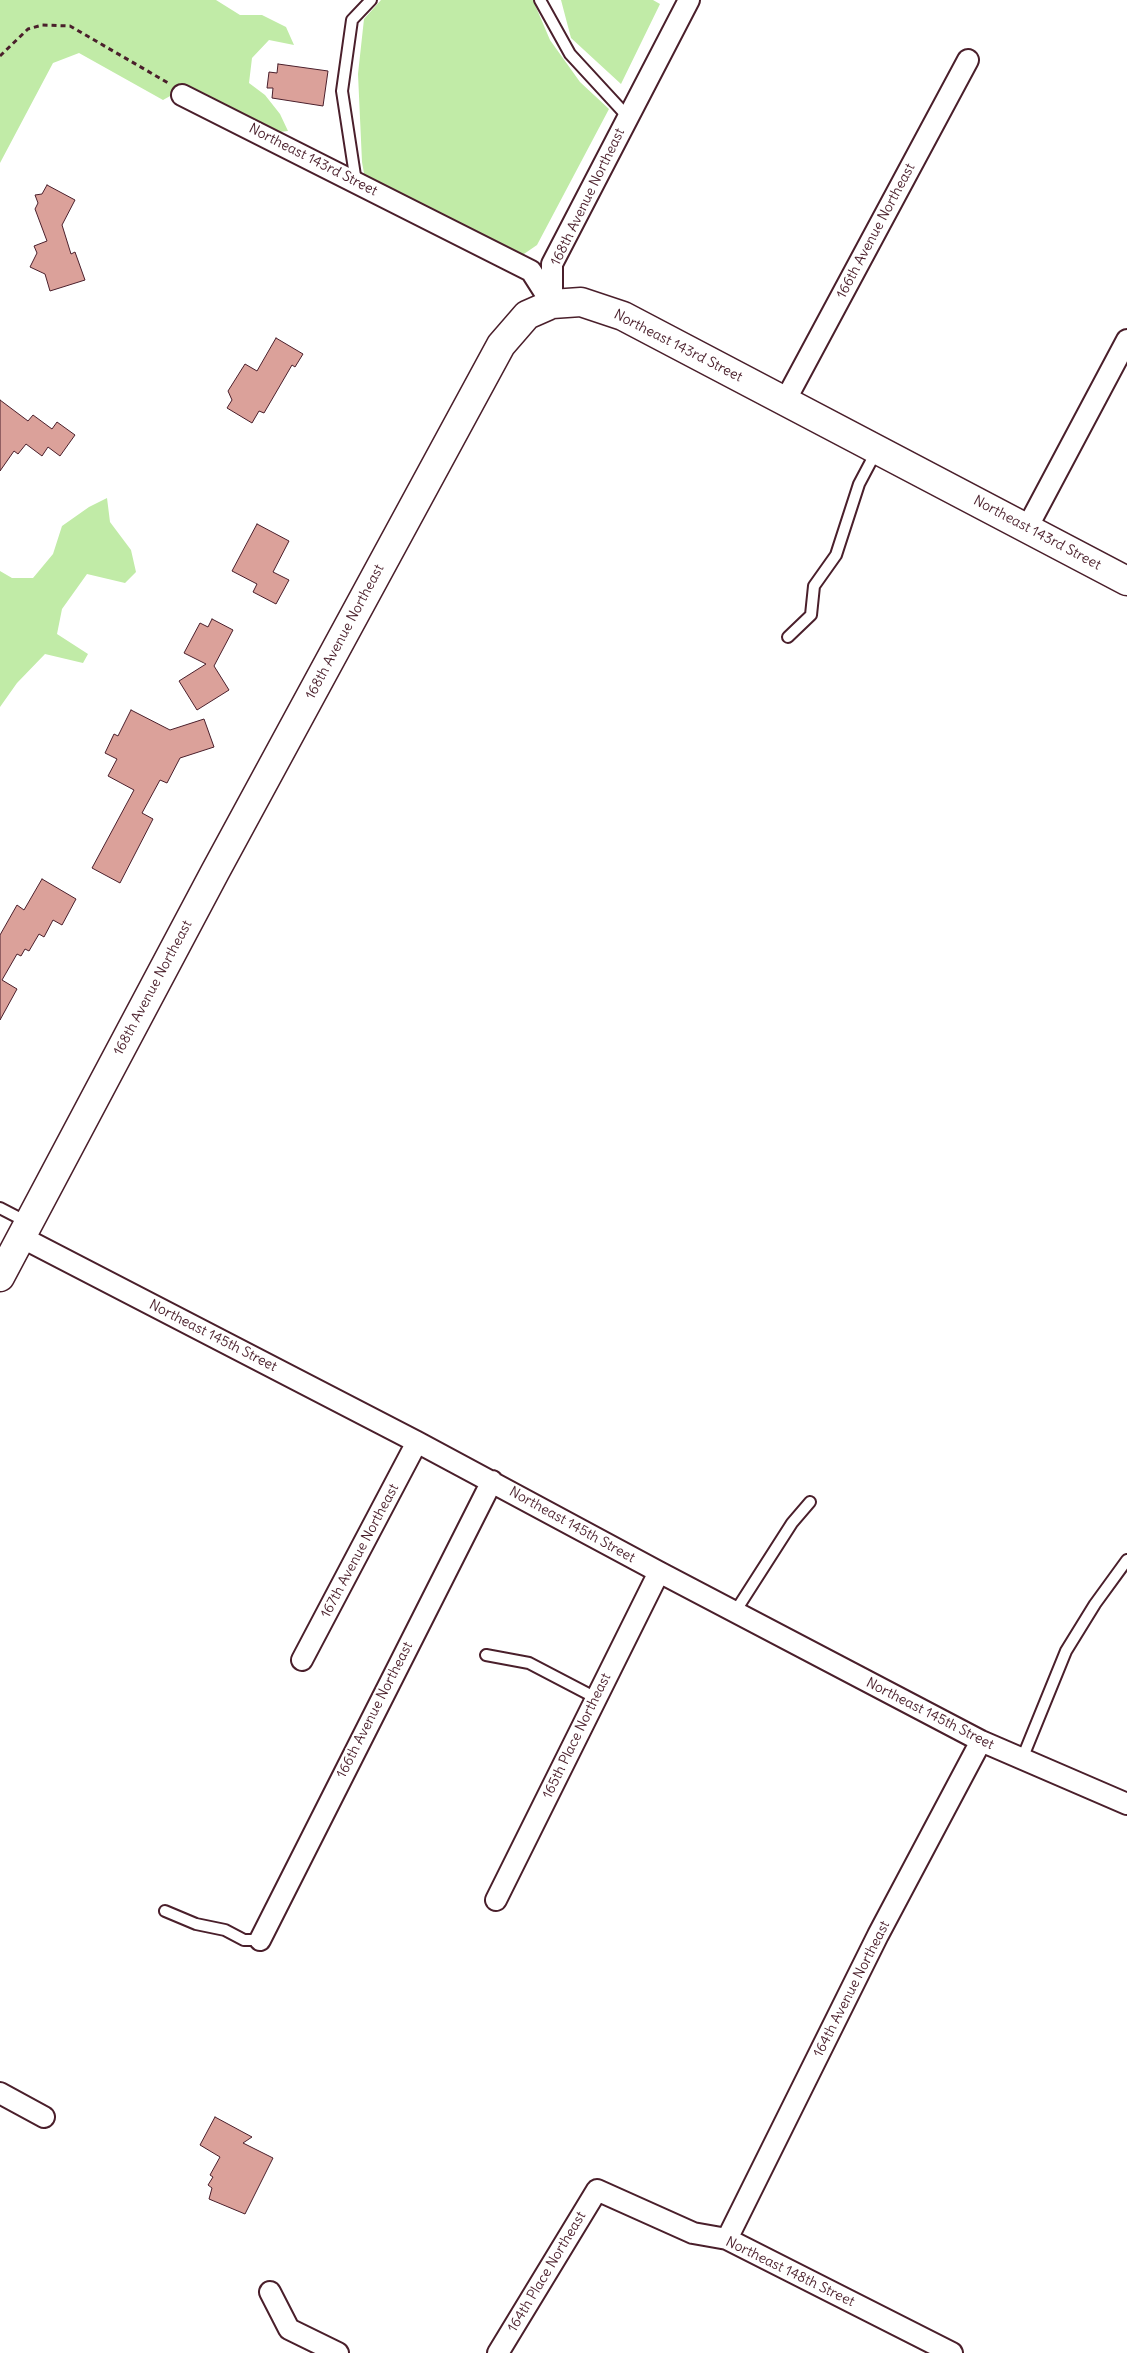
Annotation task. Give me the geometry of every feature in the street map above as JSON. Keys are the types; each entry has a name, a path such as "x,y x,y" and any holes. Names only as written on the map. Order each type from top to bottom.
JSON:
{"street":[{"name":"168th Avenue Northeast","path":"12,1250 501,345 527,315 552,304 552,264 689,0"},
{"name":"166th Avenue Northeast","path":"785,401 968,60"},
{"name":"Northeast 143rd Street","path":"182,94 531,270 552,304 581,302 623,316 1127,581"},
{"path":"1027,528 1127,340"},
{"name":"Northeast 145th Street","path":"12,1250 418,1442 659,1572 981,1741 1127,1804"},
{"name":"167th Avenue Northeast","path":"302,1660 418,1442"},
{"name":"166th Avenue Northeast","path":"260,1940 492,1481"},
{"name":"165th Place Northeast","path":"496,1900 659,1572"},
{"name":"164th Avenue Northeast","path":"727,2239 878,1935 981,1741"},
{"path":"0,2093 44,2117"},
{"name":"Northeast 148th Street","path":"597,2190 694,2233 727,2239 952,2353"},
{"name":"164th Place Northeast","path":"498,2353 597,2190"},
{"path":"270,2292 289,2329 338,2353"}],"lane":[{"path":"356,182 342,91 352,20 371,0"},
{"path":"540,0 570,54 628,117"},
{"path":"788,637 811,615 814,586 836,555 859,484 877,449"},
{"path":"0,1208 12,1250"},
{"path":"735,1612 792,1523 810,1502"},
{"path":"1022,1759 1066,1651 1095,1604 1127,1560"},
{"path":"486,1655 529,1663 596,1698"},
{"path":"165,1911 196,1924 225,1930 244,1940 260,1940"}],"path":[{"path":"0,56 28,29 42,26 70,26 166,80 182,94"}],"green space":[{"path":"0,0 216,0 240,15 262,15 286,27 294,45 269,40 252,58 249,83 265,95 280,114 288,131 279,132 188,86 163,100 79,53 53,63 0,163"},
{"path":"381,0 533,0 550,40 580,82 609,109 537,245 521,256 365,179 362,162 358,74 364,19"},
{"path":"561,0 653,0 660,4 621,84 571,38"},
{"path":"107,498 110,522 131,550 136,572 125,583 87,574 62,609 57,634 88,654 83,663 45,654 17,683 0,707 0,571 12,578 33,578 53,554 62,526 89,507"}],"building":[{"path":"278,64 328,71 323,106 272,98 273,88 267,88 269,72 277,73"},
{"path":"47,185 75,200 62,225 71,254 75,252 85,280 50,291 45,274 30,267 37,253 34,246 47,241 35,209 38,203 35,195 42,194"},
{"path":"276,338 303,354 295,367 292,365 264,413 259,411 252,423 227,408 232,400 228,391 245,364 257,371"},
{"path":"0,400 28,421 33,415 52,429 57,422 75,435 60,456 48,447 42,456 26,444 18,454 14,451 0,471"},
{"path":"257,524 289,541 273,572 289,580 276,604 253,592 257,584 232,571"},
{"path":"212,619 233,630 214,666 229,690 197,710 179,681 206,664 184,653 200,623 208,627"},
{"path":"131,710 170,730 204,719 214,747 180,758 167,783 160,780 142,813 153,819 120,883 92,868 134,790 108,776 117,759 105,753 114,734 118,736"},
{"path":"42,879 76,899 62,925 53,920 44,937 39,934 29,951 25,949 21,956 17,954 2,980 17,989 0,1020 0,935 17,905 24,910"},
{"path":"215,2117 252,2137 243,2143 273,2158 245,2214 209,2199 212,2188 208,2185 213,2177 210,2175 220,2157 200,2145"}]}
